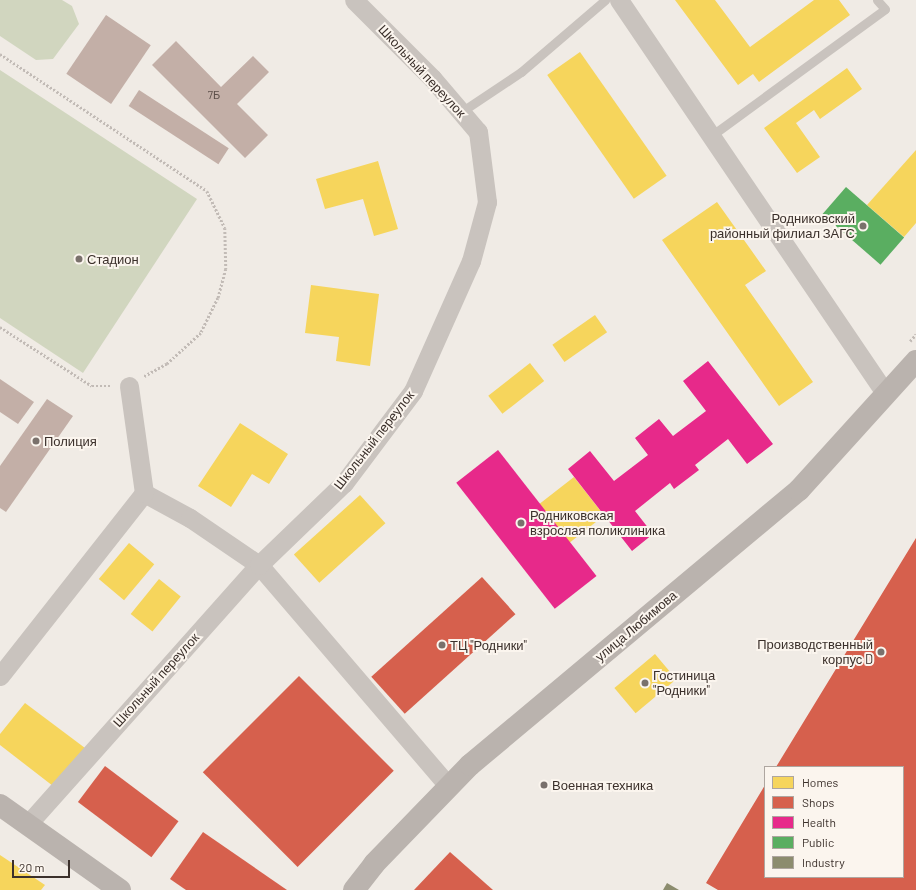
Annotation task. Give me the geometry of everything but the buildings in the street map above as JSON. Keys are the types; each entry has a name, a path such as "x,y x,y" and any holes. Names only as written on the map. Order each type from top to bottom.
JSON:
{"main road":[{"name":"улица Любимова","path":"354,890 374,864 470,766 799,490 916,361"},
{"path":"0,806 120,890"}],"street":[{"name":"Школьный переулок","path":"27,825 259,565 344,483 414,391 471,261 487,202 478,132 432,78 354,0"},
{"path":"619,0 886,394"},
{"path":"0,676 144,493 129,386"},
{"path":"144,493 190,518 259,565 449,787"}],"lane":[{"path":"461,112 522,72 605,0"},
{"path":"711,136 885,9 877,0"}],"path":[{"path":"0,54 207,191 225,228 226,269 218,298 201,333 167,364 129,386 92,386 0,327"}],"green space":[{"path":"0,0 62,0 72,6 79,24 53,59 36,60 0,36"},
{"name":"Стадион","path":"0,70 197,199 83,373 0,318"}],"place":[{"name":"Родниковский районный филиал ЗАГС","path":"863,226"},
{"name":"Стадион","path":"79,259"},
{"name":"Полиция","path":"36,441"},
{"name":"Родниковская взрослая поликлиника","path":"521,523"},
{"name":"ТЦ \"Родники\"","path":"442,645"},
{"name":"Производственный корпус D","path":"881,652"},
{"name":"Гостиница \"Родники\"","path":"645,683"},
{"name":"Военная техника","path":"544,785"}]}
